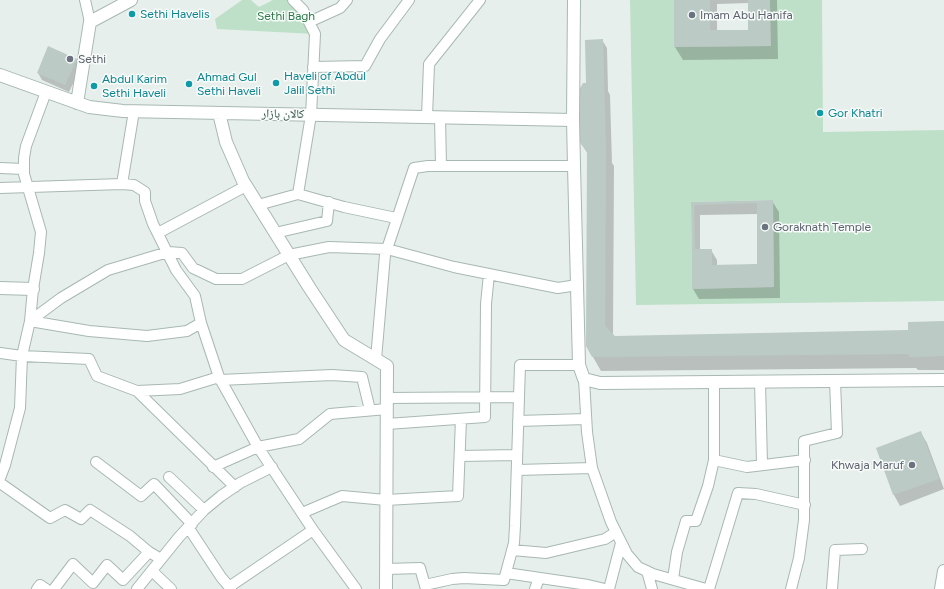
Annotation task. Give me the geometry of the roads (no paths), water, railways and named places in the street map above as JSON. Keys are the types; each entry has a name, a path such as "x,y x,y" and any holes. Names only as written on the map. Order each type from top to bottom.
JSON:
{"street":[{"path":"77,103 90,22 131,0"},
{"path":"574,0 573,120 577,286 580,365 584,379 600,383 944,380"},
{"name":"کالان بازار","path":"0,75 88,107 134,111 573,120"},
{"path":"220,113 226,142 246,186 344,340 387,366 386,589"},
{"path":"0,288 32,289"},
{"path":"941,589 944,572"}],"lane":[{"path":"85,0 90,22"},
{"path":"293,0 303,10 315,34 310,115 298,194"},
{"path":"309,22 340,8 347,0"},
{"path":"313,67 365,66 380,39 409,0"},
{"path":"426,117 429,64 480,0"},
{"path":"0,477 5,465 20,408 22,356 30,321 32,289 39,253 41,232 24,169 24,158 26,146 46,92"},
{"path":"122,184 134,111"},
{"path":"440,117 441,166"},
{"path":"376,359 385,255 396,218 414,168 428,166 574,166"},
{"path":"0,168 24,169"},
{"path":"0,188 122,184 134,185 145,192 145,201 153,224 176,270 195,296 201,323 219,378 258,446 313,530 356,589"},
{"path":"158,233 246,186"},
{"path":"258,205 298,194 396,218"},
{"path":"275,233 327,221 329,202"},
{"path":"30,321 61,298 108,270 168,252 182,253 193,268 216,279 242,279 289,255 329,247 387,249 454,267 558,288 577,286"},
{"path":"386,424 485,417 486,304 489,274"},
{"path":"30,321 89,331 147,336 187,332 201,323"},
{"path":"0,353 22,356 89,359 97,376 137,391 180,389 219,378 332,375 362,378 370,410"},
{"path":"503,581 512,550 515,526 520,364 580,365"},
{"path":"584,379 586,419 592,468 611,522 627,554 638,567 673,580 707,589 738,493 756,494 804,504"},
{"path":"760,381 762,465"},
{"path":"791,589 799,558 804,520 804,441 837,433 835,381"},
{"path":"673,580 677,552 686,521 696,521 708,486 714,460 714,382"},
{"path":"137,391 235,487"},
{"path":"213,467 258,446 299,439 330,414 370,410 387,403 486,397 519,397"},
{"path":"302,513 342,496 386,500 458,496 461,419"},
{"path":"518,421 586,419"},
{"path":"460,456 517,455"},
{"path":"714,460 747,467 805,460"},
{"path":"96,462 141,496 154,484 190,525 230,588 313,530"},
{"path":"137,589 204,510 235,487 272,467"},
{"path":"517,470 592,468"},
{"path":"169,477 204,510"},
{"path":"0,484 50,518 65,510 81,519 90,510 130,536 149,552 161,559"},
{"path":"512,550 546,553 605,539 616,532"},
{"path":"609,589 621,543"},
{"path":"832,589 835,550 862,549"},
{"path":"54,589 73,564 93,583 107,565 122,580 149,552"},
{"path":"386,569 420,568 426,587 452,579 464,578 503,581 539,578 605,589"},
{"path":"152,571 171,589"},
{"path":"647,571 652,589"},
{"path":"535,589 539,578"},
{"path":"37,589 40,585 46,589"}],"place":[{"name":"Sethi Havelis","path":"132,14"},
{"name":"Imam Abu Hanifa","path":"692,15"},
{"name":"Sethi","path":"70,59"},
{"name":"Haveli of Abdul Jalil Sethi","path":"276,83"},
{"name":"Ahmad Gul Sethi Haveli","path":"189,84"},
{"name":"Abdul Karim Sethi Haveli","path":"94,86"},
{"name":"Gor Khatri","path":"820,113"},
{"name":"Goraknath Temple","path":"765,227"},
{"name":"Khwaja Maruf","path":"912,465"}],"park label":[{"name":"Sethi Bagh","path":"286,16"}]}
